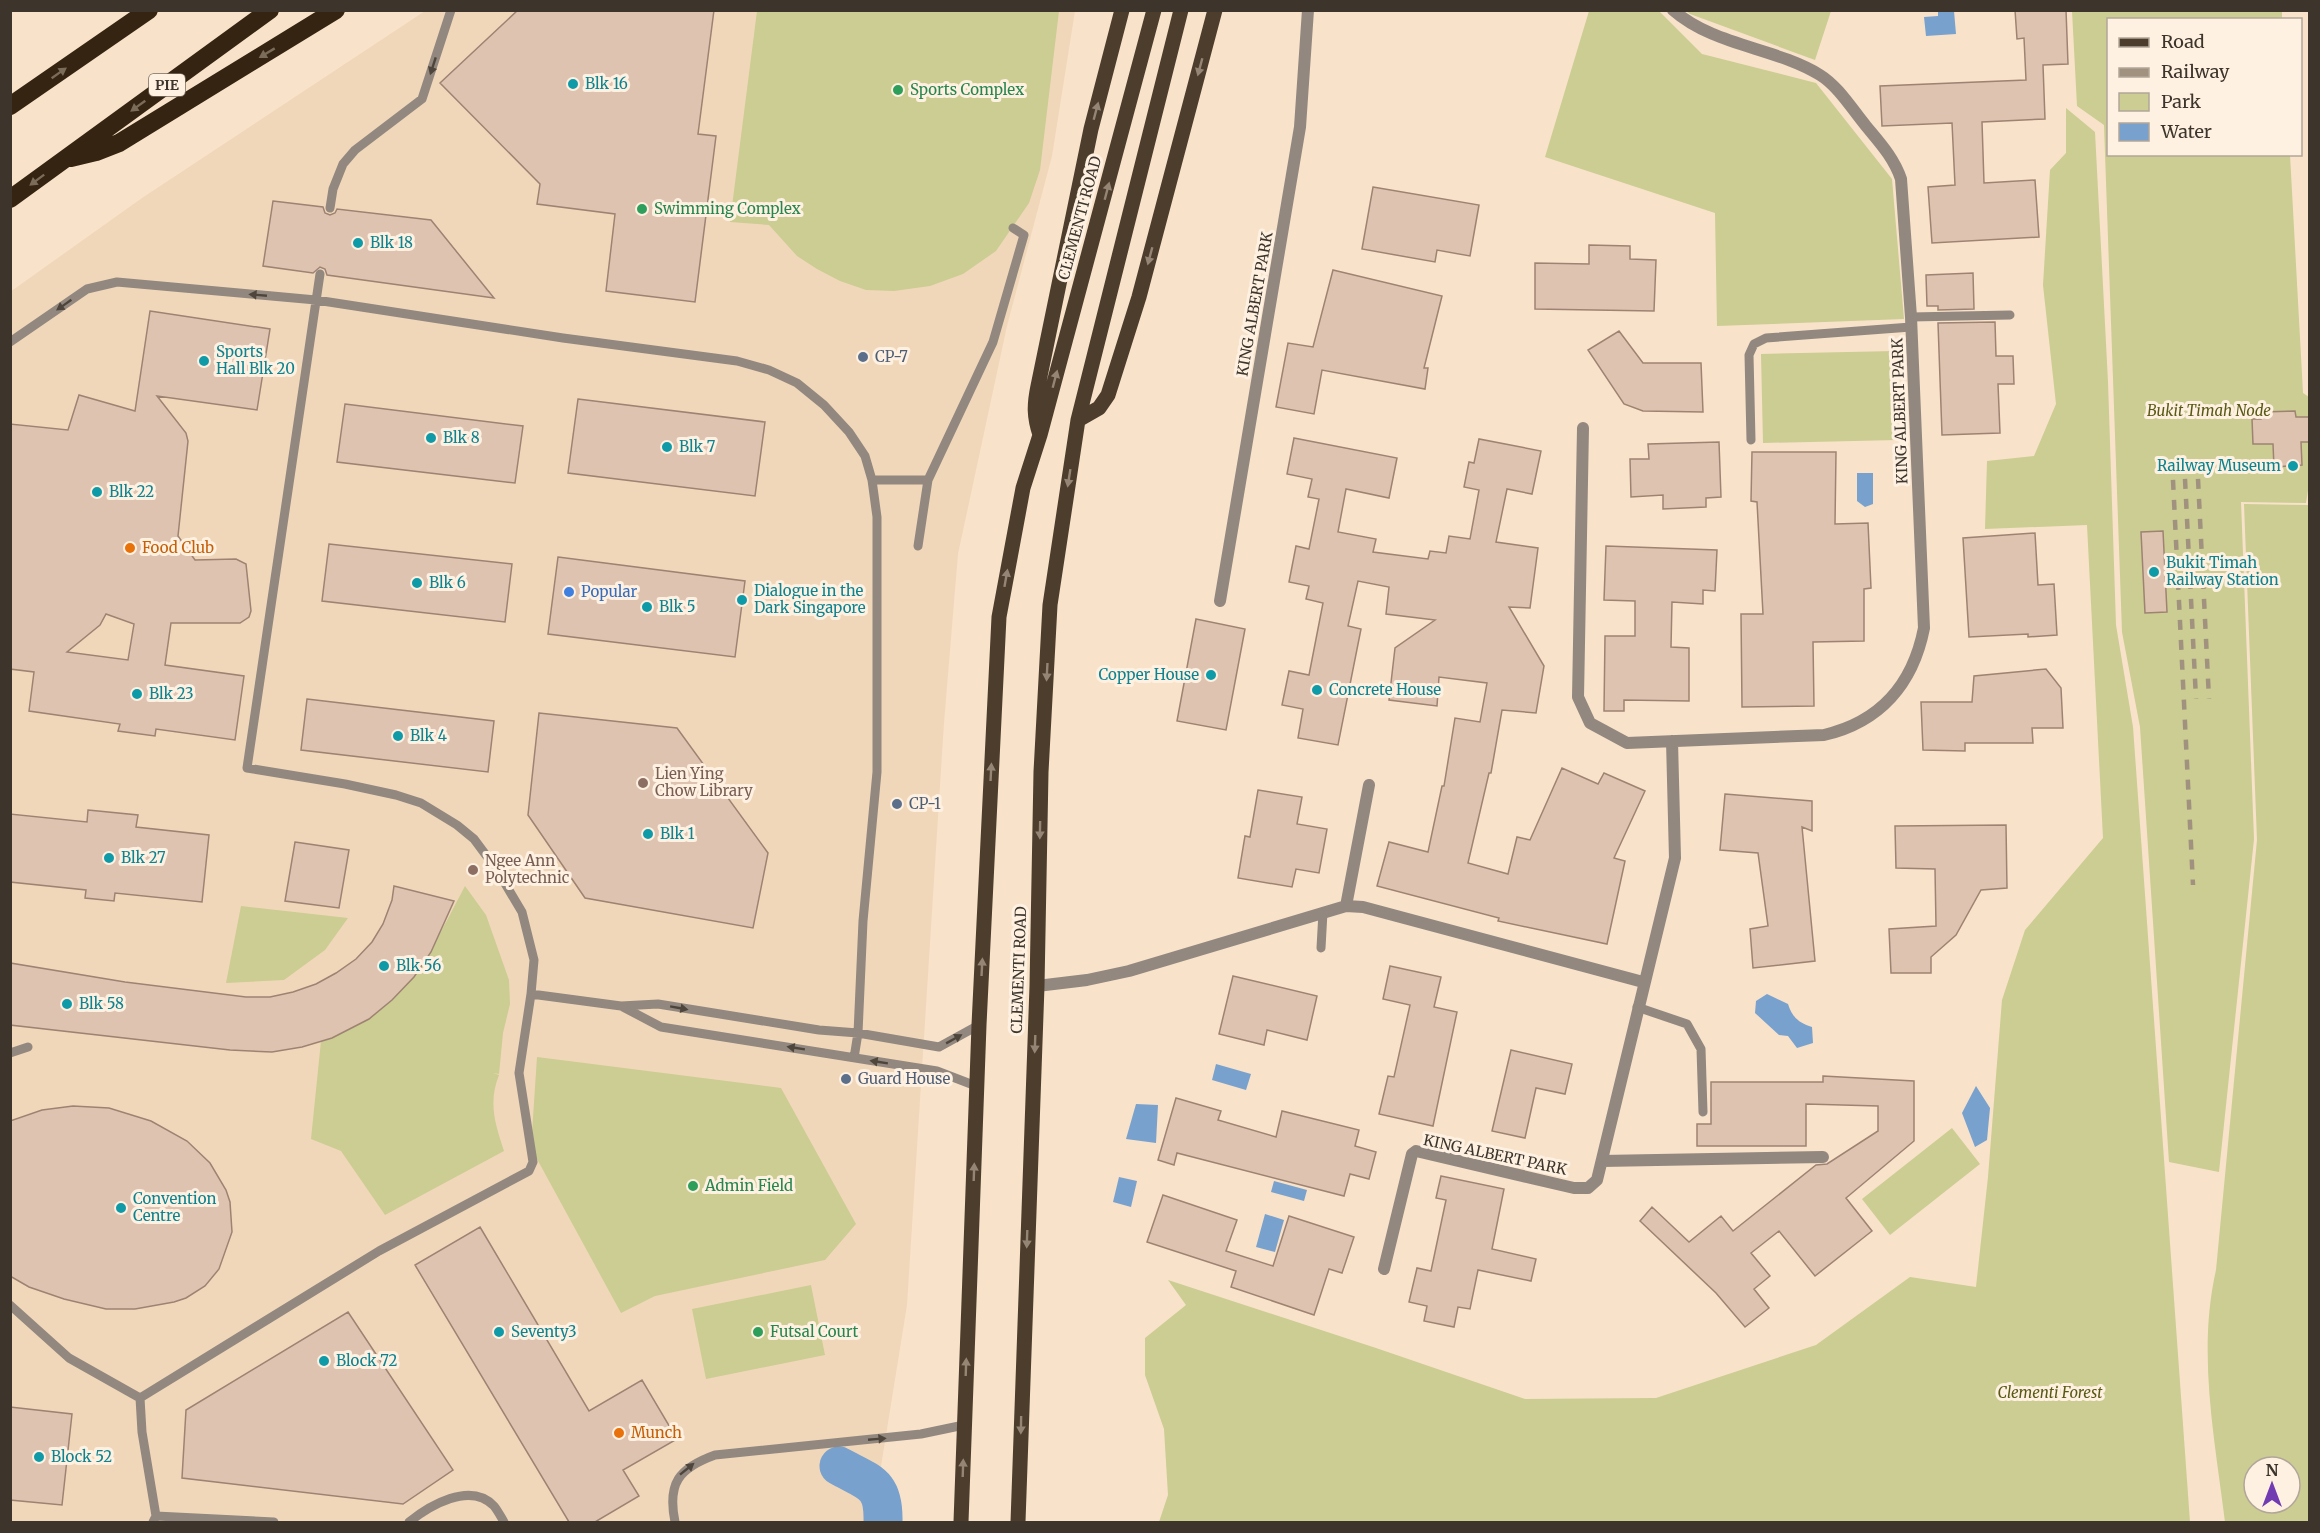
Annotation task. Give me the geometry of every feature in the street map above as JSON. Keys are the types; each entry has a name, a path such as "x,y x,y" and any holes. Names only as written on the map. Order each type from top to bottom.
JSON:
{"highway":[{"path":"10,106 130,18 149,10"},
{"name":"PIE","path":"10,199 270,10"},
{"path":"63,160 96,152 119,143 336,10"}],"main road":[{"name":"CLEMENTI ROAD","path":"1040,435 1034,418 1034,404 1091,129 1122,10"},
{"name":"CLEMENTI ROAD","path":"960,1522 976,1086 999,617 1023,488 1040,435 1154,10"},
{"name":"CLEMENTI ROAD","path":"1018,1522 1037,986 1041,772 1050,605 1078,420 1181,10"},
{"path":"1078,420 1099,408 1108,395 1137,305 1215,10"}],"street":[{"name":"KING ALBERT PARK","path":"1220,601 1300,127 1308,10"},
{"name":"KING ALBERT PARK","path":"1583,428 1578,697 1590,723 1627,743 1824,735 1846,730 1880,707 1895,693 1911,671 1919,652 1924,628 1911,322 1901,179 1896,163 1834,87 1822,76 1802,65 1712,34 1684,20 1673,10"},
{"name":"KING ALBERT PARK","path":"1384,1269 1412,1154 1416,1151 1575,1188 1588,1188 1596,1180 1675,858 1671,741"},
{"path":"1346,906 1370,785"},
{"path":"1037,986 1087,980 1129,971 1346,906 1363,907 1643,982"},
{"path":"1602,1161 1822,1157"}],"lane":[{"path":"330,208 333,189 343,164 355,150 422,99 451,10"},
{"path":"918,546 928,480 993,342 1024,235 1013,228"},
{"path":"140,1398 379,1251 529,1171 533,1162 519,1073 534,960 522,912 497,870 480,847 457,825 421,803 396,795 327,781 247,768 320,274"},
{"path":"10,342 87,289 117,282 316,300 563,338 737,361 769,370 796,383 836,419 865,456 872,480 877,517 876,772 863,921 858,1033 854,1058"},
{"path":"1751,440 1749,355 1754,344 1766,338 1911,322 2010,315"},
{"path":"872,480 928,480"},
{"path":"1321,948 1323,912"},
{"path":"531,994 621,1006 658,1004 939,1047 979,1026"},
{"path":"621,1006 661,1027 937,1071 976,1086"},
{"path":"1637,1008 1687,1024 1701,1049 1704,1112"},
{"path":"10,1053 28,1047"},
{"path":"10,1305 69,1358 140,1398"},
{"path":"140,1398 142,1432 155,1519 274,1522"},
{"path":"675,1522 673,1490 679,1474 695,1462 715,1455 921,1434 964,1425"},
{"path":"409,1522 423,1511 454,1497 475,1495 494,1505 504,1522"}],"shaded area":[{"name":"Ngee Ann Polytechnic","path":"425,11 1075,11 1052,156 1007,326 958,554 944,723 907,1305 872,1522 11,1522 10,292 142,198"}],"green space":[{"name":"Sports Complex","path":"757,11 1059,11 1040,170 1029,203 996,251 963,274 930,286 894,291 866,290 840,281 797,256 769,225 730,222"},
{"path":"1589,11 1659,11 1702,54 1816,83 1892,179 1904,319 1717,326 1715,213 1545,157"},
{"path":"1686,11 1831,11 1815,60"},
{"name":"Bukit Timah Node","path":"2072,11 2282,11 2282,18 2107,18 2107,156 2290,156 2303,393 2309,397 2309,484 2306,503 2241,502 2254,839 2219,1172 2169,1162 2140,727 2122,632 2104,125 2077,106"},
{"name":"Clementi Forest","path":"2066,108 2095,132 2108,382 2116,625 2133,727 2190,1522 1159,1522 1168,1495 1164,1429 1145,1375 1145,1338 1186,1305 1168,1280 1525,1399 1656,1398 1816,1345 1910,1277 1976,1287 1988,1177 2002,1000 2025,930 2103,838 2087,525 1985,529 1987,461 2034,456 2056,404 2043,285 2050,170 2066,153"},
{"path":"1895,351 1897,440 1763,443 1761,354"},
{"path":"2309,501 2309,1522 2225,1522 2213,1428 2208,1365 2208,1333 2257,840 2244,504 2308,505"},
{"path":"465,886 486,915 509,980 510,1004 503,1033 499,1074 493,1073 499,1075 493,1104 504,1151 385,1215 341,1151 311,1139 321,1041 371,1017 401,990 425,958"},
{"path":"241,906 348,918 325,950 284,980 226,983"},
{"name":"Admin Field","path":"537,1057 781,1088 856,1224 825,1260 655,1296 621,1313 531,1148"},
{"path":"1952,1128 1980,1164 1890,1235 1862,1199"},
{"name":"Futsal Court","path":"811,1285 825,1355 706,1379 692,1309"}],"water":[{"path":"1938,11 1954,11 1956,34 1926,36 1924,17 1938,16"},
{"path":"1857,473 1873,473 1873,504 1865,507 1857,501"},
{"path":"1767,994 1788,1004 1797,1019 1812,1027 1813,1043 1797,1048 1788,1036 1779,1035 1755,1013 1756,1001"},
{"path":"1216,1064 1251,1074 1246,1090 1212,1080"},
{"path":"1976,1086 1990,1108 1987,1140 1975,1147 1962,1113"},
{"path":"1136,1104 1158,1105 1156,1143 1126,1139"},
{"path":"1119,1177 1137,1181 1131,1207 1113,1202"},
{"path":"1274,1181 1307,1190 1304,1201 1271,1192"},
{"path":"1265,1214 1284,1220 1275,1252 1256,1247"}],"building":[{"path":"518,10 714,10 698,134 716,136 695,302 606,291 615,214 537,204 540,184 440,83"},
{"path":"2015,10 2066,10 2068,64 2043,65 2045,119 1982,122 1984,183 2035,180 2039,237 1932,243 1928,187 1955,185 1952,123 1882,126 1880,86 2026,80 2024,38 2017,39"},
{"path":"1373,187 1479,205 1470,256 1437,250 1435,262 1362,249"},
{"name":"Blk 18","path":"273,201 323,207 325,213 330,215 337,209 431,220 494,298 327,275 325,269 320,267 313,273 263,266"},
{"path":"1589,245 1630,246 1630,259 1656,260 1654,311 1535,309 1535,263 1589,264"},
{"path":"1333,270 1442,296 1424,368 1428,368 1425,389 1322,370 1314,414 1276,407 1288,343 1313,347"},
{"path":"1973,273 1974,309 1938,310 1938,306 1927,306 1926,275"},
{"path":"150,311 270,329 257,410 157,396 186,433 188,441 178,536 195,560 236,559 246,564 251,611 249,617 240,623 171,623 165,665 244,676 235,740 156,729 155,736 118,731 120,724 29,711 34,672 10,669 10,424 68,430 79,395 135,411","holes":["106,614 134,624 128,660 67,652 100,625"]},
{"path":"1995,322 1996,356 2013,356 2014,384 1998,384 2000,433 1942,435 1938,323"},
{"path":"1619,331 1643,363 1701,363 1703,412 1643,411 1624,404 1588,350"},
{"name":"Blk 7","path":"578,399 765,422 755,496 568,473"},
{"name":"Blk 8","path":"345,404 523,426 515,483 337,462"},
{"path":"2295,411 2296,417 2310,417 2310,442 2301,442 2302,465 2274,467 2273,444 2253,444 2252,419 2261,419 2261,412"},
{"path":"1294,438 1397,458 1389,498 1346,489 1338,532 1376,539 1373,552 1428,559 1430,551 1446,553 1449,536 1470,539 1479,490 1464,487 1469,462 1474,463 1479,439 1541,451 1532,494 1507,489 1496,542 1538,548 1530,608 1509,607 1544,666 1536,713 1502,710 1491,773 1489,773 1468,863 1508,874 1517,837 1530,840 1562,768 1598,784 1604,773 1645,791 1614,858 1625,861 1607,944 1498,921 1499,918 1377,886 1389,842 1428,852 1442,786 1444,786 1455,718 1480,722 1487,683 1439,677 1437,706 1389,700 1395,648 1435,620 1386,614 1389,587 1358,581 1348,626 1361,629 1338,745 1298,738 1303,709 1282,705 1289,671 1309,675 1323,603 1306,599 1309,586 1289,582 1296,546 1309,549 1319,499 1308,497 1312,479 1287,474"},
{"path":"1719,442 1721,497 1706,498 1706,507 1663,509 1663,495 1631,497 1630,459 1649,459 1648,444"},
{"path":"1752,452 1836,452 1835,524 1868,523 1871,588 1864,589 1864,641 1813,642 1814,706 1742,707 1741,614 1763,614 1757,502 1751,501"},
{"name":"Bukit Timah Railway Station","path":"2163,531 2167,612 2145,613 2141,532"},
{"path":"2035,533 2038,585 2054,584 2057,635 1969,637 1963,538"},
{"name":"Blk 6","path":"329,544 512,564 505,622 322,601"},
{"path":"1606,546 1717,550 1715,591 1703,590 1703,604 1672,602 1671,647 1689,648 1689,701 1624,700 1624,711 1604,711 1605,636 1635,636 1635,601 1604,600"},
{"name":"Blk 5","path":"558,557 745,581 735,657 548,634"},
{"name":"Copper House","path":"1196,619 1245,629 1226,730 1177,721"},
{"path":"2046,669 2061,688 2063,728 2032,728 2033,743 1965,743 1965,751 1923,750 1921,702 1972,702 1974,676"},
{"name":"Blk 4","path":"307,699 494,721 488,772 301,750"},
{"name":"Blk 1","path":"539,713 677,728 768,853 753,928 585,898 528,815"},
{"path":"1258,790 1302,797 1297,824 1327,829 1319,873 1296,869 1292,887 1238,878 1245,836 1250,837"},
{"path":"1725,794 1812,801 1812,831 1802,827 1815,961 1753,968 1750,929 1768,926 1758,853 1720,850"},
{"name":"Blk 27","path":"88,810 138,815 136,827 209,835 202,902 115,893 114,901 85,898 86,890 10,882 10,814 87,822"},
{"path":"2006,825 2007,888 1981,890 1956,935 1931,957 1931,973 1891,973 1889,929 1936,926 1935,869 1896,868 1895,826"},
{"path":"295,842 349,850 339,908 285,901"},
{"name":"Blk 56","path":"394,886 454,901 431,952 414,977 392,1000 369,1019 332,1038 302,1047 272,1052 230,1050 10,1025 10,963 125,982 246,997 270,997 316,984 356,959 372,942 383,924 392,900"},
{"path":"1390,966 1441,977 1434,1007 1457,1012 1433,1126 1379,1114 1388,1076 1394,1077 1410,1005 1383,999"},
{"path":"1233,976 1317,996 1307,1040 1267,1030 1264,1045 1219,1034"},
{"path":"1511,1050 1572,1064 1565,1094 1536,1088 1525,1138 1492,1131"},
{"path":"1823,1076 1914,1081 1914,1141 1846,1198 1872,1231 1815,1276 1779,1231 1751,1253 1770,1276 1754,1289 1769,1308 1745,1327 1716,1293 1640,1221 1652,1207 1689,1242 1721,1216 1733,1231 1816,1165 1827,1164 1878,1131 1878,1106 1806,1104 1806,1146 1697,1146 1697,1124 1711,1124 1711,1082 1823,1082"},
{"path":"1176,1098 1221,1111 1218,1120 1276,1137 1282,1111 1359,1130 1355,1146 1376,1152 1369,1179 1350,1174 1344,1196 1177,1153 1174,1165 1158,1160"},
{"name":"Convention Centre","path":"73,1106 109,1108 151,1121 187,1141 210,1163 226,1190 230,1202 232,1232 219,1269 205,1286 186,1298 174,1302 135,1309 106,1309 64,1299 29,1287 10,1276 10,1121 42,1110"},
{"path":"1441,1176 1504,1189 1492,1249 1536,1259 1531,1281 1478,1270 1470,1309 1458,1307 1454,1327 1424,1321 1427,1306 1409,1302 1417,1268 1431,1271 1446,1200 1436,1198"},
{"path":"1163,1195 1237,1220 1226,1251 1273,1266 1289,1216 1354,1237 1342,1273 1329,1269 1314,1315 1231,1287 1236,1271 1147,1242"},
{"name":"Seventy3","path":"480,1227 589,1411 642,1380 677,1439 623,1470 639,1496 595,1522 569,1522 415,1265"},
{"name":"Block 72","path":"348,1312 453,1470 403,1504 182,1478 186,1410"},
{"name":"Block 52","path":"10,1407 72,1414 62,1505 10,1500"}],"waterway":[{"path":"839,1466 867,1481 878,1492 883,1509 883,1522"}],"railway":[{"path":"2184,459 2196,699"},
{"path":"2197,459 2209,699"},
{"path":"2172,460 2193,885"}],"place":[{"name":"Blk 16","path":"573,84"},
{"name":"Sports Complex","path":"898,90"},
{"name":"Swimming Complex","path":"642,209"},
{"name":"Blk 18","path":"358,243"},
{"name":"CP-7","path":"863,357"},
{"name":"Sports Hall Blk 20","path":"204,361"},
{"name":"Blk 8","path":"431,438"},
{"name":"Blk 7","path":"667,447"},
{"name":"Railway Museum","path":"2293,466"},
{"name":"Blk 22","path":"97,492"},
{"name":"Food Club","path":"130,548"},
{"name":"Bukit Timah Railway Station","path":"2154,572"},
{"name":"Blk 6","path":"417,583"},
{"name":"Popular","path":"569,592"},
{"name":"Dialogue in the Dark Singapore","path":"742,600"},
{"name":"Blk 5","path":"647,607"},
{"name":"Copper House","path":"1211,675"},
{"name":"Concrete House","path":"1317,690"},
{"name":"Blk 23","path":"137,694"},
{"name":"Blk 4","path":"398,736"},
{"name":"Lien Ying Chow Library","path":"643,783"},
{"name":"CP-1","path":"897,804"},
{"name":"Blk 1","path":"648,834"},
{"name":"Blk 27","path":"109,858"},
{"name":"Ngee Ann Polytechnic","path":"473,870"},
{"name":"Blk 56","path":"384,966"},
{"name":"Blk 58","path":"67,1004"},
{"name":"Guard House","path":"846,1079"},
{"name":"Admin Field","path":"693,1186"},
{"name":"Convention Centre","path":"121,1208"},
{"name":"Seventy3","path":"499,1332"},
{"name":"Futsal Court","path":"758,1332"},
{"name":"Block 72","path":"324,1361"},
{"name":"Munch","path":"619,1433"},
{"name":"Block 52","path":"39,1457"}]}
